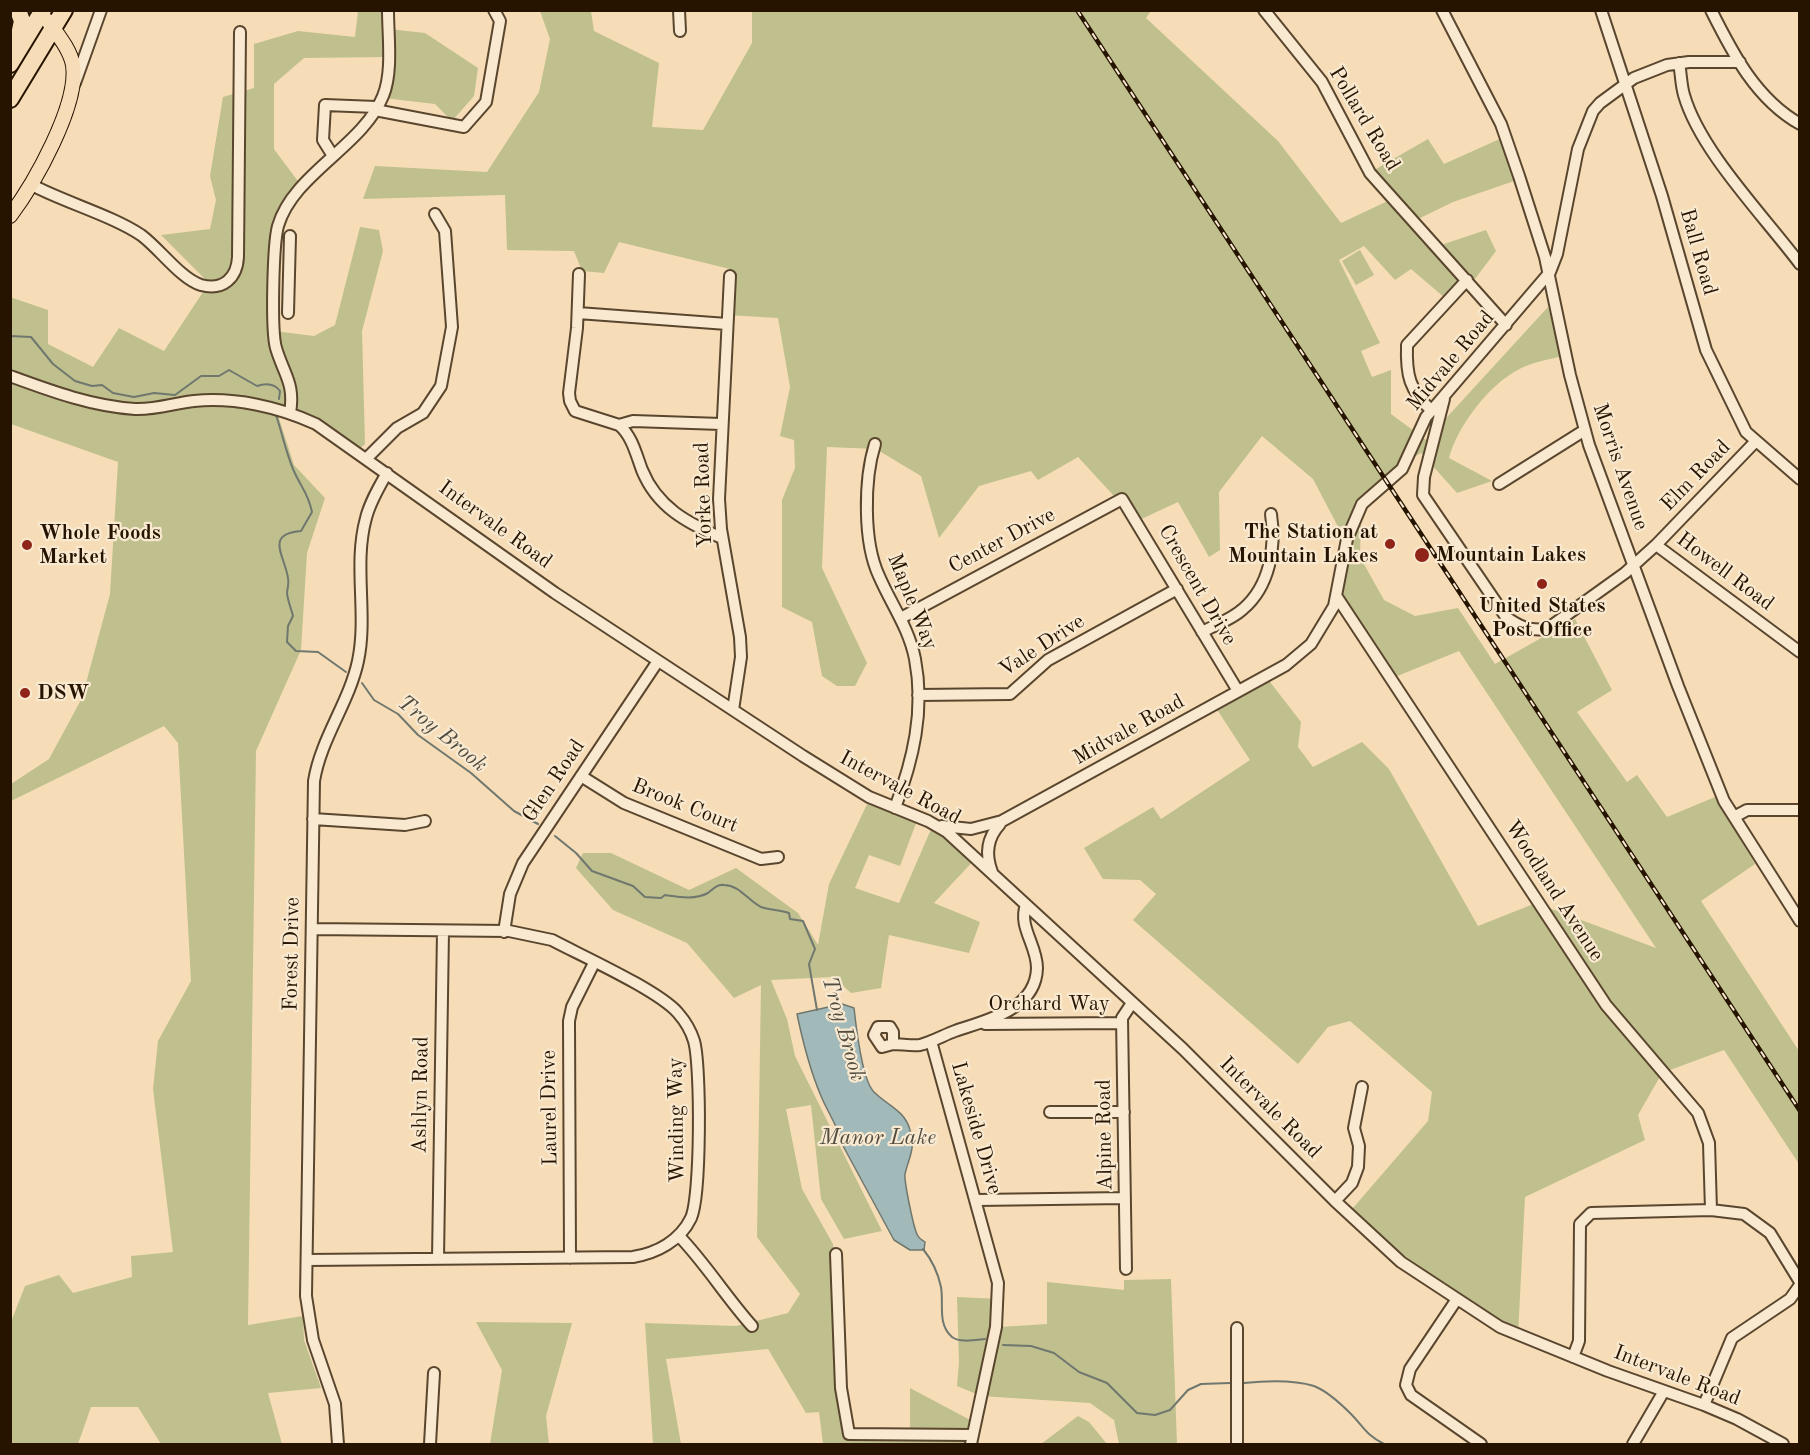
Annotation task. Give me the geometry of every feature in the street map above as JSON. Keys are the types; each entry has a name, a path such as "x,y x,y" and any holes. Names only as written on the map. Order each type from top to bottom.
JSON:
{"highway":[{"path":"10,63 21,30 18,10"},
{"path":"10,99 64,10"},
{"path":"10,63 41,11"}],"main road":[{"path":"10,216 32,185 66,108 73,79 73,63 69,52 41,11"}],"street":[{"path":"66,108 101,10"},
{"path":"290,413 292,386 274,339 275,240 284,208 375,108 386,87 388,10"},
{"path":"333,156 323,140 325,105 375,108 464,127 486,102 500,21 494,10"},
{"path":"679,10 680,31"},
{"name":"Pollard Road","path":"1264,10 1322,82 1370,173 1506,325"},
{"name":"Morris Avenue","path":"1442,10 1501,124 1549,273 1570,375 1585,430 1710,770 1734,817 1800,921"},
{"name":"Ball Road","path":"1601,10 1662,196 1706,350 1746,432 1800,479"},
{"path":"1711,10 1740,62 1741,68 1777,110 1800,124"},
{"path":"32,185 140,234 198,284 213,286 229,281 238,268 240,32"},
{"name":"Midvale Road","path":"928,821 961,829 982,827 1002,821 1238,692 1304,652 1321,630 1337,597 1347,539 1357,514 1369,495 1401,470 1420,429 1432,411 1549,273 1557,254 1578,149 1593,111 1608,95 1652,70 1679,63 1740,62"},
{"path":"1679,63 1683,93 1690,111 1713,151 1800,264"},
{"path":"367,458 397,428 423,413 441,386 452,327 445,231 435,214"},
{"path":"288,314 290,236"},
{"path":"275,263 289,262"},
{"path":"579,274 578,313 569,393 572,406 578,412 619,424 633,421 721,424"},
{"name":"Yorke Road","path":"730,276 719,499 722,538 740,637 741,657 733,710"},
{"path":"1432,411 1416,397 1406,369 1407,345 1467,280"},
{"path":"578,313 727,324"},
{"name":"Intervale Road","path":"10,376 71,397 109,406 147,409 191,401 220,400 290,413 316,424 555,593 733,710 850,786 928,821 961,843 1260,1124 1335,1201 1393,1255 1500,1327 1573,1357 1704,1405 1737,1419 1782,1444"},
{"name":"Elm Road","path":"1444,398 1422,490 1428,505 1506,617 1518,626 1534,630 1547,629 1634,564 1656,545 1756,441"},
{"path":"619,424 628,435 651,488 666,507 692,525 722,538"},
{"path":"1499,484 1585,430"},
{"name":"Maple Way","path":"875,444 870,462 868,515 872,559 901,618 915,659 918,695 914,753 895,808"},
{"name":"Forest Drive","path":"338,1444 335,1404 318,1360 308,1318 314,782 321,749 352,681 359,655 360,551 366,517 387,473"},
{"name":"Center Drive","path":"901,618 1122,499"},
{"name":"Crescent Drive","path":"1122,499 1135,517 1238,692"},
{"path":"1202,632 1242,610 1255,595 1264,579 1273,549 1271,514"},
{"name":"Howell Road","path":"1656,545 1800,652"},
{"name":"Vale Drive","path":"918,695 1010,694 1048,660 1177,589"},
{"name":"Woodland Avenue","path":"1337,597 1606,1005 1698,1113 1709,1143 1711,1210"},
{"name":"Glen Road","path":"504,932 510,894 523,863 658,661"},
{"name":"Brook Court","path":"581,776 624,803 762,859 778,857"},
{"path":"1734,817 1747,810 1800,810"},
{"path":"314,819 405,825 425,821"},
{"path":"993,874 987,860 989,842 991,833 1002,821"},
{"name":"Lakeside Drive","path":"973,1435 996,1327 999,1283 931,1041 1016,1006 1033,985 1036,958 1025,927 1023,914 1026,905"},
{"name":"Winding Way","path":"307,1260 644,1256 664,1247 679,1236 690,1220 698,1194 696,1053 694,1041 685,1021 670,1005 594,963 536,935 504,932 312,929"},
{"name":"Ashlyn Road","path":"438,1259 443,931"},
{"name":"Laurel Drive","path":"570,1258 569,1022 572,1007 594,963"},
{"name":"Alpine Road","path":"1126,1269 1122,1018 1132,1003"},
{"name":"Orchard Way","path":"976,1024 1122,1023"},
{"path":"893,1044 920,1045 931,1041"},
{"path":"1335,1201 1352,1183 1358,1167 1359,1146 1354,1128 1362,1087"},
{"path":"1050,1112 1124,1112"},
{"path":"977,1200 1002,1197 1125,1198"},
{"path":"1573,1357 1579,1341 1579,1234 1582,1219 1597,1212 1711,1210 1744,1214 1762,1226 1776,1242 1800,1284 1790,1299 1732,1338 1704,1405"},
{"path":"679,1236 700,1258 728,1299 752,1326"},
{"path":"836,1254 841,1388 849,1434 973,1435"},
{"path":"1457,1299 1410,1370 1406,1385 1411,1395 1481,1444"},
{"path":"1237,1328 1237,1444"},
{"path":"430,1444 434,1373"},
{"path":"1633,1444 1664,1390"}],"green space":[{"path":"358,11 390,11 389,29 425,33 478,68 474,96 452,121 435,104 384,98 386,57 304,58 274,84 274,149 303,188 278,222 274,331 314,336 335,325 360,227 379,230 383,251 362,331 365,444 356,452 277,412 294,465 325,498 307,553 301,650 256,751 248,1325 303,1316 304,1340 321,1388 268,1393 282,1444 161,1444 138,1407 91,1407 78,1444 11,1444 11,1322 25,1286 59,1275 73,1293 132,1277 131,1256 173,1252 153,1089 158,1041 191,981 178,743 164,726 11,801 11,784 49,759 82,698 110,594 118,462 11,424 10,297 48,310 48,344 93,367 119,328 164,351 209,283 161,235 210,229 216,200 210,176 223,97 254,88 254,44 298,31 355,37"},
{"path":"540,11 591,11 594,31 659,63 652,127 703,130 752,43 752,11 1151,11 1146,18 1278,141 1341,223 1392,199 1369,173 1428,139 1444,164 1504,137 1520,179 1453,202 1412,222 1435,247 1486,230 1496,251 1469,287 1445,298 1411,269 1395,280 1364,246 1339,260 1380,343 1361,351 1372,377 1391,370 1391,414 1426,440 1548,307 1563,356 1526,366 1501,381 1478,404 1460,431 1449,458 1492,481 1457,493 1421,453 1387,473 1361,520 1360,557 1384,600 1415,616 1458,608 1495,664 1575,619 1612,690 1577,712 1627,782 1637,775 1667,817 1715,797 1755,864 1701,901 1799,1051 1799,1164 1724,1050 1662,1073 1638,1115 1645,1140 1525,1197 1518,1336 1347,1215 1428,1121 1432,1092 1350,1021 1328,1027 1298,1064 1133,920 1156,894 1140,880 1103,879 1084,848 1153,807 1161,819 1250,760 1214,705 1267,678 1301,722 1298,747 1313,767 1362,742 1389,769 1478,926 1536,903 1656,948 1459,651 1390,679 1337,601 1345,540 1313,479 1262,436 1219,492 1220,550 1209,557 1178,502 1137,521 1078,457 1038,480 1031,471 979,486 939,538 921,476 876,449 827,447 822,568 867,663 855,686 837,686 822,676 812,622 782,607 782,500 795,468 794,440 780,436 790,387 778,318 727,315 730,269 619,242 604,273 582,271 574,251 507,250 505,195 363,199 375,166 487,172 539,92 550,39"},
{"path":"1360,250 1374,275 1356,285 1342,261"},
{"path":"870,798 918,818 900,866 869,855 855,888 899,903 932,827 976,858 934,903 980,922 969,953 889,935 881,988 851,993 833,977 771,980 787,1019 795,1056 882,1231 844,1239 821,1199 811,1105 786,1109 802,1189 833,1244 847,1431 910,1435 910,1388 974,1422 968,1444 823,1444 819,1412 806,1413 768,1349 666,1359 681,1444 653,1444 645,1323 736,1326 788,1313 800,1294 757,1237 761,985 734,998 687,943 613,910 576,868 583,853 611,853 689,890 736,868 798,913 818,945 829,884"},
{"path":"1171,1279 1177,1444 1119,1444 1114,1420 1090,1403 981,1396 957,1386 959,1362 957,1297 1000,1299 999,1327 1047,1324 1047,1282 1124,1290 1124,1280"},
{"path":"476,1322 572,1323 546,1416 549,1444 490,1444 502,1370"},
{"path":"1078,1416 1089,1422 1107,1444 1041,1444"}],"water":[{"name":"Manor Lake","path":"842,1004 854,1008 860,1051 869,1084 878,1096 908,1123 912,1136 912,1147 905,1178 914,1225 919,1237 925,1242 924,1250 910,1250 894,1240 842,1144 813,1076 797,1014"}],"waterway":[{"name":"Troy Brook","path":"10,336 31,337 53,364 75,381 92,386 102,385 113,393 134,397 154,393 175,395 201,376 219,376 229,370 257,386 267,384 275,386 280,391 279,399"},
{"name":"Troy Brook","path":"276,415 291,463 312,512 301,531 290,533 280,541 288,580 288,598 293,616 288,626 287,642 296,651 318,652 346,672"},
{"name":"Troy Brook","path":"362,683 374,700 398,714 418,735 471,773 514,811 538,824"},
{"name":"Troy Brook","path":"555,836 576,853 592,871 633,886 645,897 661,898 665,895 698,897 719,885 730,886 761,907 789,913 790,919 803,921 815,949 809,964 817,1010"},
{"name":"Troy Brook","path":"923,1249 932,1262 940,1282 942,1314 947,1332 959,1340 985,1339"},
{"name":"Troy Brook","path":"1003,1345 1031,1346 1054,1353 1079,1372 1107,1383 1137,1413 1155,1415 1170,1410 1188,1390 1201,1384 1230,1383"},
{"name":"Troy Brook","path":"1244,1383 1270,1381 1314,1386 1334,1398 1369,1434 1384,1444"}],"railway":[{"path":"1077,10 1800,1111"}],"place":[{"name":"The Station at Mountain Lakes","path":"1390,544"},
{"name":"Whole Foods Market","path":"27,545"},
{"name":"Mountain Lakes","path":"1422,555"},
{"name":"United States Post Office","path":"1542,584"},
{"name":"DSW","path":"25,693"}]}
